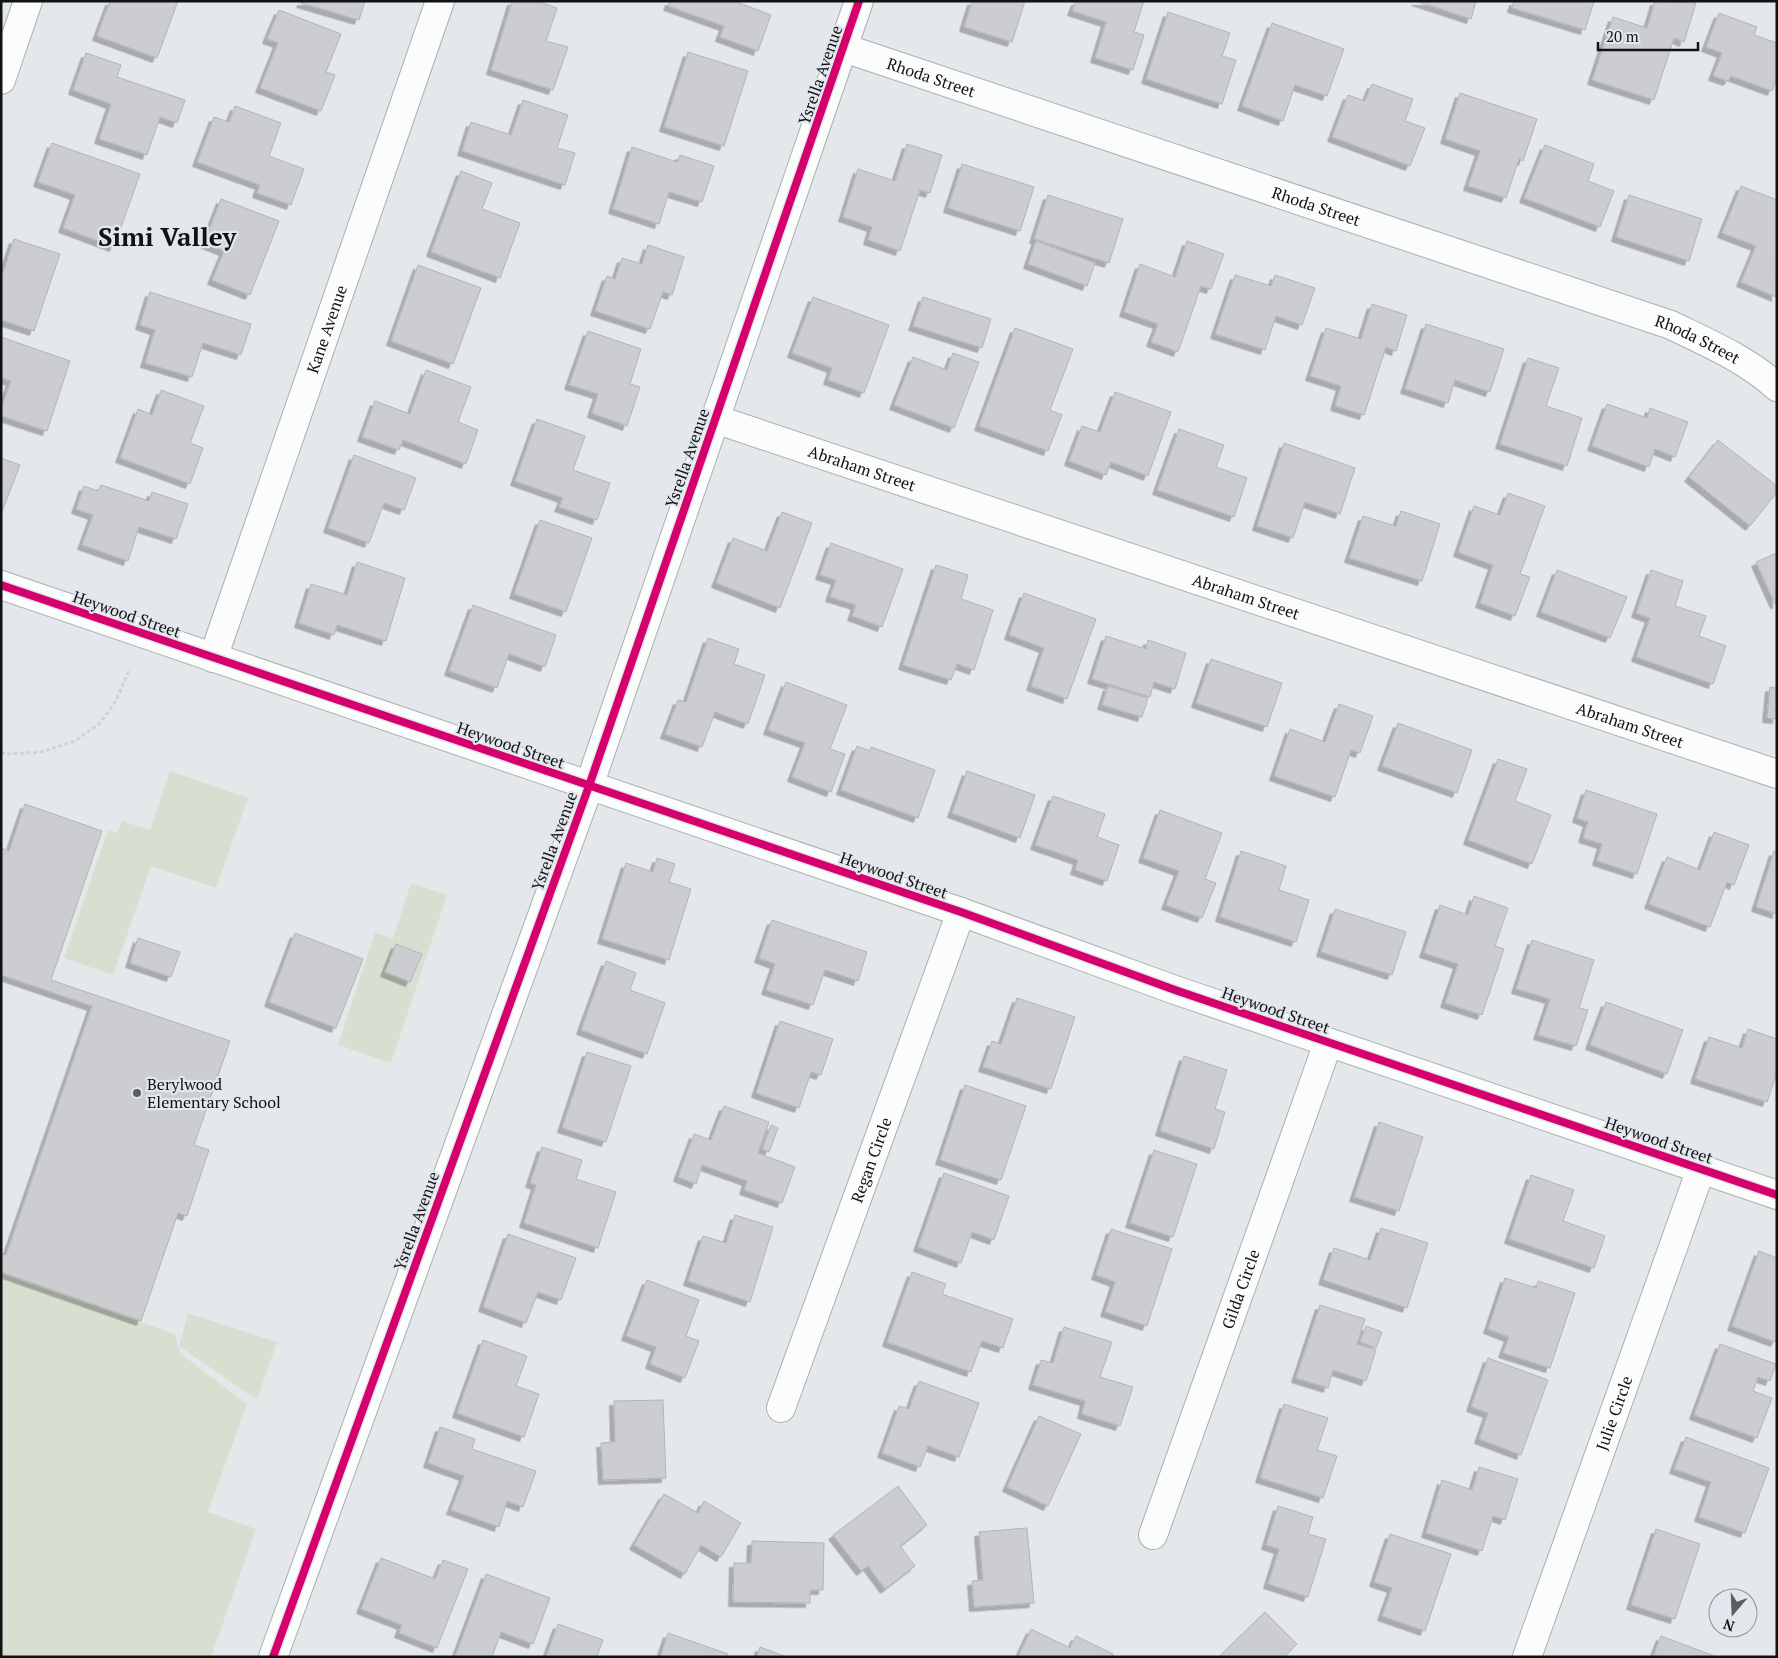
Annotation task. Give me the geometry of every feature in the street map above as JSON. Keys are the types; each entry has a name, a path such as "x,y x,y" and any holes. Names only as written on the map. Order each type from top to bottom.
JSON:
{"street":[{"path":"1,80 28,1"},
{"name":"Kane Avenue","path":"213,658 440,1"},
{"name":"Ysrella Avenue","path":"273,1657 589,786 859,1"},
{"name":"Rhoda Street","path":"844,48 1671,326 1722,349 1777,387"},
{"name":"Abraham Street","path":"715,419 1777,774"},
{"name":"Heywood Street","path":"1,585 961,912 1175,990 1777,1195"},
{"name":"Regan Circle","path":"781,1408 961,912"},
{"name":"Gilda Circle","path":"1153,1535 1328,1043"},
{"name":"Julie Circle","path":"1527,1657 1701,1169"}],"path":[{"path":"1,752 6,754 41,752 75,741 99,724 116,701 130,668"}],"green space":[{"path":"170,771 248,798 216,888 151,866 113,975 64,958 108,830 117,833 122,821 150,830"},
{"path":"411,883 447,895 391,1063 338,1045 375,933 393,938"},
{"path":"1,1274 175,1334 180,1353 247,1404 208,1512 256,1529 211,1657 1,1657"},
{"path":"188,1313 277,1342 257,1400 179,1346"}],"building":[{"path":"110,1 178,1 157,58 97,36"},
{"path":"302,1 365,1 359,20 301,3"},
{"path":"512,1 537,1 557,8 546,41 568,47 553,90 491,70"},
{"path":"670,1 734,1 771,15 758,51 720,37 724,26 668,6"},
{"path":"972,1 1025,1 1012,42 964,27"},
{"path":"1076,1 1144,1 1134,32 1144,35 1133,70 1095,58 1106,22 1072,11"},
{"path":"1416,1 1476,1 1471,19"},
{"path":"1514,1 1594,1 1585,30 1512,8"},
{"path":"1655,1 1696,3 1684,42 1674,38 1654,100 1592,80 1613,17 1647,28"},
{"path":"279,10 341,34 326,72 335,75 321,111 260,88 278,43 267,39"},
{"path":"1168,12 1230,33 1222,56 1236,60 1222,104 1146,79"},
{"path":"1719,13 1757,27 1754,35 1777,43 1777,78 1772,91 1731,76 1728,81 1713,76 1722,53 1706,47"},
{"path":"1272,23 1344,49 1327,96 1295,85 1283,121 1242,106"},
{"path":"688,52 748,71 724,146 664,127"},
{"path":"86,53 121,65 117,77 185,100 177,123 160,117 147,155 99,139 111,104 73,90"},
{"path":"1372,84 1413,99 1405,121 1425,128 1410,166 1332,137 1348,95 1365,101"},
{"path":"1460,93 1537,119 1523,161 1519,159 1506,198 1468,186 1480,151 1445,139"},
{"path":"523,100 568,115 557,148 575,153 565,185 462,151 471,122 511,135"},
{"path":"235,106 281,123 269,156 304,169 291,205 257,193 260,185 197,162 214,117 229,122"},
{"path":"52,143 140,174 114,247 63,228 75,195 38,182"},
{"path":"907,144 942,155 930,193 920,190 900,251 868,240 872,227 843,217 858,169 895,181"},
{"path":"1545,145 1594,164 1588,181 1614,191 1600,227 1524,198"},
{"path":"632,147 677,162 680,155 714,166 702,202 669,192 659,224 613,209"},
{"path":"962,164 1034,187 1020,231 948,208"},
{"path":"461,171 492,183 482,209 520,223 500,278 431,252"},
{"path":"1741,186 1777,200 1776,297 1741,282 1756,246 1722,233"},
{"path":"1048,195 1123,219 1109,263 1034,239"},
{"path":"1629,195 1702,219 1689,261 1616,237"},
{"path":"221,199 279,221 250,295 212,280 224,251 204,243"},
{"path":"14,239 60,254 34,331 1,320 1,278"},
{"path":"1036,241 1095,263 1087,286 1028,264"},
{"path":"1187,241 1224,254 1211,289 1201,286 1178,352 1151,342 1158,324 1124,312 1140,264 1175,277"},
{"path":"648,245 684,257 672,295 663,292 650,329 595,311 607,276 615,279 622,258 642,264"},
{"path":"418,265 481,288 453,364 391,341"},
{"path":"1235,275 1271,286 1275,275 1315,288 1302,325 1276,316 1265,350 1215,334"},
{"path":"150,292 251,324 241,355 203,343 192,377 145,363 155,330 140,325"},
{"path":"813,297 889,325 864,393 828,380 832,368 792,353"},
{"path":"923,297 991,319 982,348 913,326"},
{"path":"1372,304 1407,315 1396,351 1386,347 1364,415 1335,406 1341,386 1310,376 1326,328 1361,339"},
{"path":"1426,324 1504,349 1490,392 1455,380 1448,403 1405,389"},
{"path":"1015,328 1073,349 1050,410 1062,415 1048,451 979,426"},
{"path":"588,331 641,349 630,384 640,387 627,426 592,413 598,394 569,385"},
{"path":"1,337 70,361 47,431 1,416 1,408 11,381 1,378"},
{"path":"953,353 979,362 954,428 894,405 913,357 947,370"},
{"path":"1528,358 1559,368 1546,406 1582,418 1567,466 1500,444"},
{"path":"426,370 471,387 458,422 478,430 466,464 403,440 399,450 362,437 375,401 410,414"},
{"path":"161,390 204,406 190,443 203,448 190,484 120,458 138,409 152,415"},
{"path":"1115,392 1171,412 1148,476 1111,462 1106,475 1069,461 1082,426 1100,432"},
{"path":"1607,404 1647,418 1650,408 1688,422 1675,457 1655,449 1649,467 1592,446"},
{"path":"537,419 585,436 573,470 610,483 597,520 559,507 563,498 515,481"},
{"path":"1179,429 1224,445 1216,467 1247,478 1234,517 1157,490"},
{"path":"1718,440 1777,486 1777,492 1750,526 1689,477"},
{"path":"1284,443 1355,468 1340,514 1305,502 1293,538 1257,526"},
{"path":"354,455 416,478 404,510 384,503 369,543 328,528"},
{"path":"1,458 20,465 1,514"},
{"path":"101,485 149,501 152,492 188,504 176,539 139,527 128,561 82,545 93,515 76,509 84,486 98,491"},
{"path":"1508,493 1545,506 1520,574 1530,577 1515,616 1480,603 1493,565 1458,552 1474,506 1500,515"},
{"path":"1401,511 1440,524 1422,581 1349,558 1363,516 1396,526"},
{"path":"782,512 812,523 780,608 716,583 733,538 767,551"},
{"path":"540,520 592,538 566,612 514,594"},
{"path":"831,543 903,569 882,627 852,616 856,605 830,597 836,580 820,575"},
{"path":"1777,553 1777,604 1775,604 1756,562"},
{"path":"357,562 405,578 386,641 337,625 334,635 299,623 311,584 347,595"},
{"path":"936,565 968,575 961,599 993,610 974,670 957,664 951,680 903,665"},
{"path":"1557,570 1627,597 1610,638 1541,612"},
{"path":"1651,570 1683,581 1675,606 1706,616 1699,636 1726,646 1713,684 1636,657 1650,618 1636,613"},
{"path":"1024,593 1096,619 1067,699 1031,686 1044,648 1009,635"},
{"path":"473,605 556,635 545,667 509,654 497,688 449,671"},
{"path":"1106,636 1146,649 1148,640 1186,653 1175,689 1154,682 1150,697 1092,679"},
{"path":"708,638 739,649 734,664 765,675 748,724 715,712 702,747 665,734 678,700 686,702"},
{"path":"1211,659 1282,683 1267,727 1196,703"},
{"path":"786,682 847,705 830,749 845,754 831,792 792,777 805,743 768,730"},
{"path":"1108,686 1148,698 1142,717 1102,705"},
{"path":"1770,687 1777,688 1777,719 1767,718"},
{"path":"1339,704 1373,716 1360,753 1351,750 1335,797 1274,776 1290,729 1325,742"},
{"path":"1398,723 1472,750 1457,793 1382,766"},
{"path":"857,746 870,751 871,747 935,770 918,818 841,790"},
{"path":"1498,759 1527,769 1515,801 1551,815 1532,864 1468,840"},
{"path":"967,771 1035,795 1020,838 952,813"},
{"path":"1586,790 1657,814 1637,874 1597,861 1602,844 1583,838 1588,822 1577,818"},
{"path":"1053,796 1105,814 1097,837 1119,845 1107,881 1075,870 1078,860 1035,845"},
{"name":"Berylwood Elementary School","path":"25,804 102,831 51,980 230,1041 194,1145 209,1150 187,1216 178,1213 141,1321 1,1272 1,1254 6,1255 92,1006 1,975 1,848 9,851"},
{"path":"1160,810 1222,833 1205,879 1216,883 1202,918 1166,905 1179,871 1143,858"},
{"path":"1714,832 1749,845 1734,885 1727,882 1710,927 1649,904 1667,857 1700,870"},
{"path":"1241,851 1286,866 1279,890 1309,900 1296,942 1220,917"},
{"path":"1774,851 1777,852 1777,914 1756,907"},
{"path":"657,858 675,864 669,882 691,889 669,960 602,939 626,863 653,872"},
{"path":"1474,896 1508,908 1495,946 1504,949 1482,1015 1445,1003 1458,964 1424,953 1440,905 1468,915"},
{"path":"1335,909 1406,932 1392,975 1321,952"},
{"path":"772,920 867,952 858,981 825,970 813,1005 766,990 775,964 759,958"},
{"path":"295,933 363,959 336,1028 269,1002"},
{"path":"138,938 180,952 171,977 130,963"},
{"path":"1532,940 1594,960 1579,1008 1588,1010 1576,1046 1538,1035 1550,999 1516,989"},
{"path":"396,944 422,954 410,982 385,972"},
{"path":"606,961 636,973 630,990 665,1003 647,1054 581,1030"},
{"path":"1017,998 1075,1017 1051,1089 983,1067 992,1041 1001,1044"},
{"path":"1606,1002 1683,1030 1667,1074 1590,1045"},
{"path":"780,1021 833,1039 821,1075 811,1072 799,1108 756,1093"},
{"path":"1748,1029 1777,1039 1777,1072 1767,1102 1695,1079 1709,1037 1742,1048"},
{"path":"587,1052 631,1066 606,1142 562,1128"},
{"path":"1184,1056 1227,1070 1215,1109 1225,1112 1214,1149 1160,1131"},
{"path":"965,1085 1026,1106 1001,1180 940,1160"},
{"path":"724,1106 769,1122 758,1153 795,1167 782,1203 744,1190 747,1181 702,1165 696,1184 678,1177 694,1134 711,1140"},
{"path":"1379,1122 1423,1137 1399,1211 1354,1197"},
{"path":"771,1125 778,1128 769,1152 762,1149"},
{"path":"542,1147 582,1160 576,1179 616,1192 598,1248 524,1223 536,1185 530,1183"},
{"path":"1154,1150 1197,1164 1173,1237 1130,1223"},
{"path":"944,1173 1009,1196 994,1240 972,1232 961,1263 918,1247"},
{"path":"1531,1175 1574,1190 1563,1221 1605,1236 1594,1268 1509,1239"},
{"path":"735,1215 773,1227 750,1302 688,1281 703,1236 726,1243"},
{"path":"1381,1228 1428,1243 1407,1308 1323,1280 1334,1248 1370,1260"},
{"path":"1111,1229 1172,1249 1147,1326 1105,1312 1115,1282 1096,1275"},
{"path":"508,1234 576,1258 561,1300 538,1292 526,1323 483,1307"},
{"path":"1759,1251 1777,1258 1777,1338 1775,1342 1732,1326"},
{"path":"912,1272 946,1284 942,1294 1013,1319 1003,1348 982,1341 971,1372 887,1342"},
{"path":"1505,1278 1536,1288 1538,1281 1575,1293 1550,1368 1503,1353 1509,1337 1488,1329"},
{"path":"647,1280 699,1300 686,1336 699,1341 685,1378 650,1364 656,1347 626,1336"},
{"path":"1320,1305 1365,1319 1357,1344 1376,1350 1366,1381 1333,1370 1328,1388 1296,1378"},
{"path":"1366,1326 1382,1332 1376,1348 1360,1342"},
{"path":"1064,1327 1112,1342 1100,1377 1133,1387 1120,1426 1082,1414 1085,1401 1033,1385 1041,1360 1053,1363"},
{"path":"483,1340 527,1356 516,1386 539,1394 524,1437 457,1413"},
{"path":"1720,1344 1776,1364 1770,1381 1758,1377 1753,1391 1772,1398 1757,1438 1694,1415"},
{"path":"1488,1358 1548,1380 1521,1455 1479,1439 1488,1413 1471,1407"},
{"path":"919,1381 979,1403 959,1457 928,1446 920,1467 882,1453 899,1406 909,1409"},
{"path":"663,1400 666,1478 603,1480 601,1443 615,1442 614,1401"},
{"path":"1284,1404 1328,1418 1317,1450 1337,1456 1323,1498 1260,1478"},
{"path":"1039,1416 1081,1434 1048,1506 1007,1487"},
{"path":"440,1427 475,1439 472,1449 536,1471 523,1507 507,1501 499,1527 451,1510 464,1476 428,1463"},
{"path":"1686,1437 1769,1468 1745,1533 1699,1517 1711,1482 1674,1469"},
{"path":"1479,1467 1518,1479 1505,1520 1493,1516 1482,1551 1426,1533 1442,1480 1472,1490"},
{"path":"898,1486 927,1525 900,1546 915,1566 885,1589 868,1566 861,1571 833,1535"},
{"path":"664,1494 698,1513 704,1501 741,1523 721,1557 701,1545 685,1574 634,1545"},
{"path":"1278,1506 1313,1517 1308,1534 1326,1539 1308,1597 1268,1584 1279,1549 1266,1545"},
{"path":"1027,1528 1034,1603 974,1607 972,1581 983,1580 979,1532"},
{"path":"1656,1529 1700,1544 1675,1619 1631,1605"},
{"path":"1390,1534 1451,1554 1425,1631 1382,1616 1392,1588 1374,1582"},
{"path":"752,1541 824,1543 823,1590 810,1590 810,1603 733,1602 734,1563 751,1563"},
{"path":"381,1558 435,1579 443,1560 468,1569 437,1648 399,1633 402,1625 361,1609"},
{"path":"486,1574 550,1598 533,1644 501,1632 492,1657 455,1657"},
{"path":"1265,1612 1297,1644 1284,1657 1219,1657"},
{"path":"558,1624 603,1640 597,1656 599,1657 546,1657"},
{"path":"1031,1629 1070,1648 1076,1636 1113,1654 1112,1657 1018,1657"},
{"path":"668,1633 728,1654 727,1657 660,1657"},
{"path":"1661,1636 1717,1657 1653,1657"},
{"path":"760,1647 787,1657 757,1657"}],"cycle path":[{"path":"273,1657 589,786 859,1"},
{"path":"1,585 961,912 1175,990 1777,1195"}],"place":[{"name":"Berylwood Elementary School","path":"137,1093"}],"district":[{"name":"Simi Valley","path":"167,237"}]}
